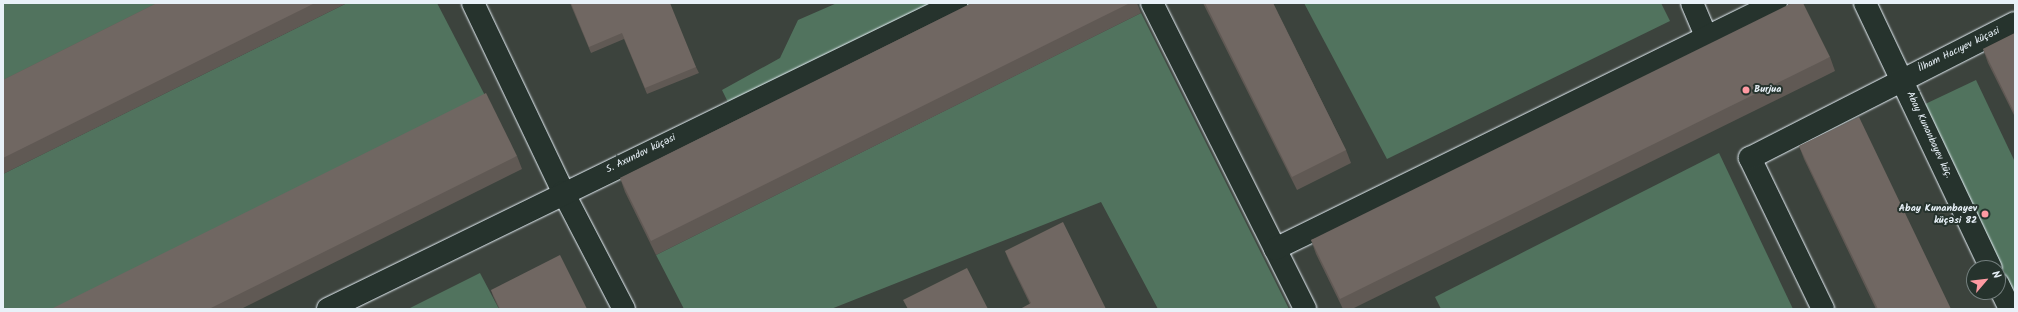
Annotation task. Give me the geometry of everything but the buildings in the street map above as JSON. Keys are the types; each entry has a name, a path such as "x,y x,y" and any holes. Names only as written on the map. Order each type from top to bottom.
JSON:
{"street":[{"path":"473,3 563,192 624,309"},
{"name":"S. Axundov küçəsi","path":"328,309 563,192 956,3"},
{"path":"1152,3 1305,309"},
{"path":"1692,3 1708,38"},
{"path":"1275,249 1708,38 1776,3"},
{"name":"Abay Kunanbayev küç.","path":"1865,3 1987,260"},
{"name":"İlham Hacıyev küçəsi","path":"1823,309 1750,158 1902,78 2015,23"}],"green space":[{"path":"3,3 189,3 3,96"},
{"path":"347,3 437,3 491,107 83,309 3,309 3,174"},
{"path":"837,3 1003,3 743,133 722,90 780,58 798,20"},
{"path":"1304,3 1661,3 1670,21 1387,159"},
{"path":"1141,13 1289,309 1158,309 1101,202 831,309 684,309 656,255"},
{"path":"1976,80 2015,162 2015,305 2006,286 2006,260 1994,260 1921,106"},
{"path":"1719,153 1793,309 1441,309 1435,297"},
{"path":"480,273 499,309 408,309"}],"place":[{"name":"Burjua","path":"1746,90"},
{"name":"Abay Kunanbayev küçəsi 82","path":"1985,214"}]}
